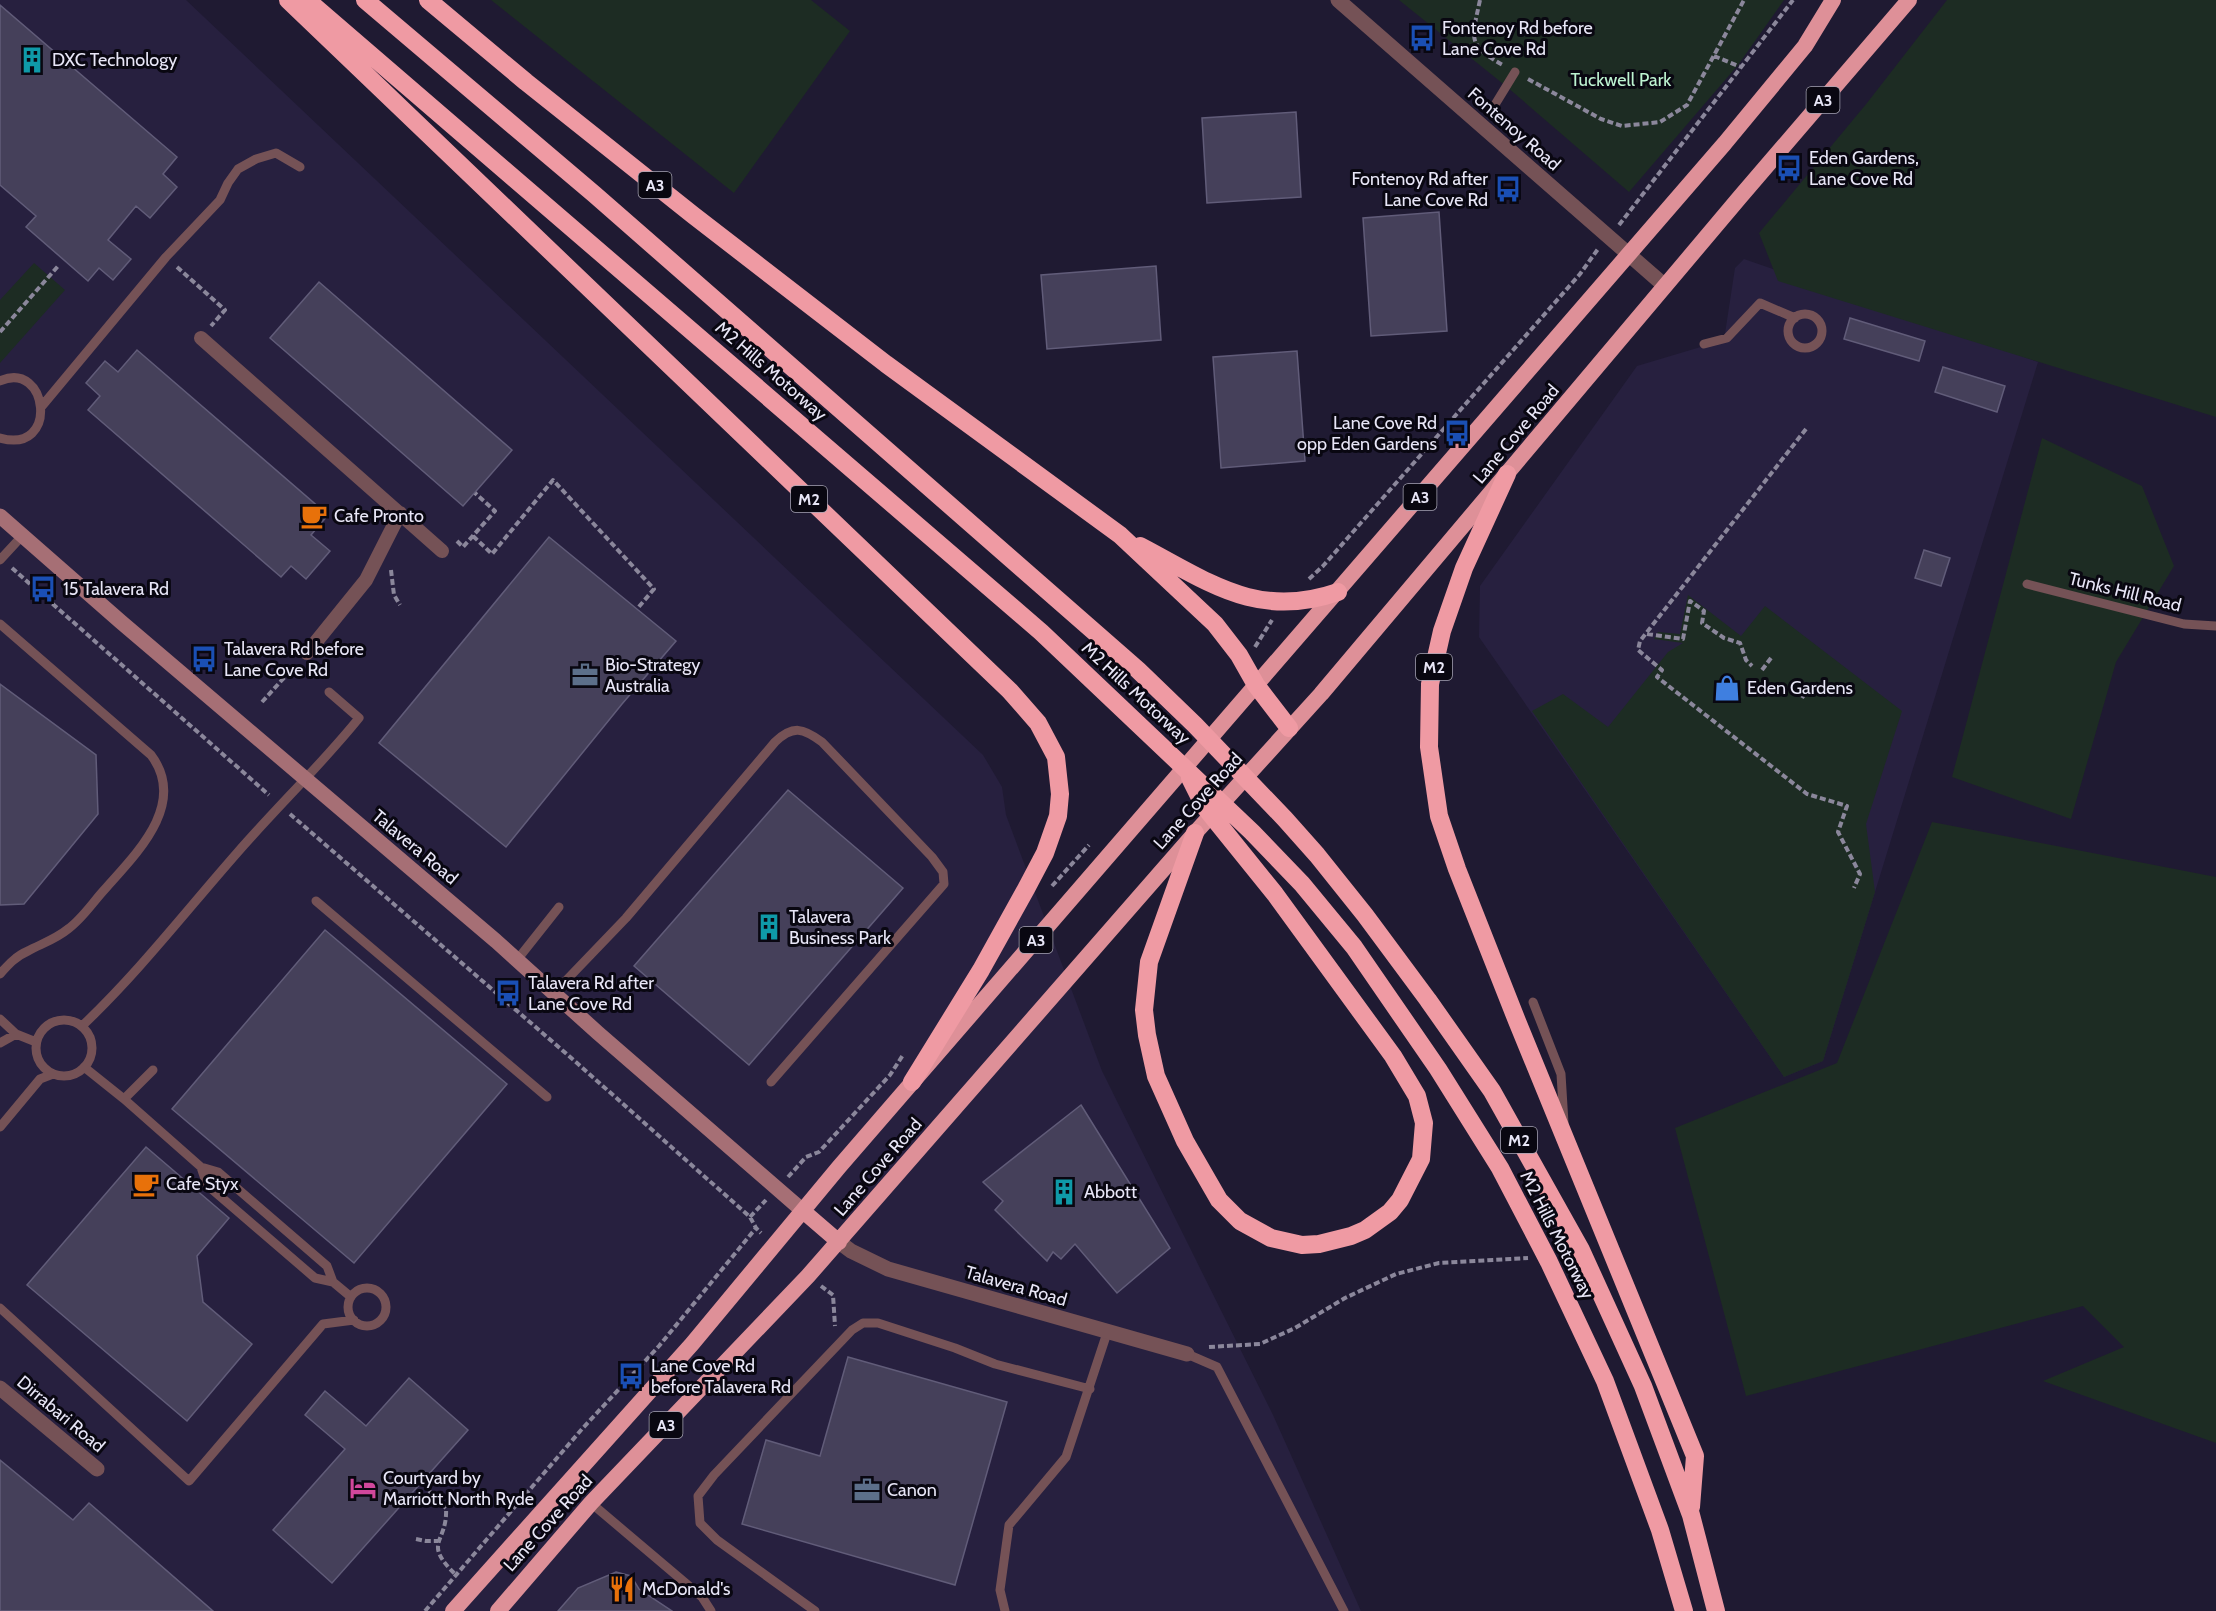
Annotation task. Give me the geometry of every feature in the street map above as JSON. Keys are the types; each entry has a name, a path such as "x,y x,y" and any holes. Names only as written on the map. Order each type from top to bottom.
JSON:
{"highway":[{"name":"M2","path":"288,0 1010,692 1044,733 1056,757 1060,780 1060,805 1051,838 981,970 912,1082"},
{"name":"M2 Hills Motorway","path":"307,0 1041,633 1183,766 1302,884 1354,947 1438,1069 1500,1168 1549,1262 1605,1381 1660,1530 1684,1611"},
{"name":"M2 Hills Motorway","path":"365,0 594,194 1138,670 1195,725 1317,855 1428,1000 1497,1101 1581,1250 1644,1386 1691,1515 1716,1611"},
{"name":"A3","path":"428,0 526,82 720,236 886,364 1120,535 1201,609 1228,640 1256,685 1289,728"},
{"name":"Lane Cove Road","path":"453,1611 692,1344 773,1244 912,1082 1629,255 1805,46 1833,0"},
{"name":"Lane Cove Road","path":"498,1611 591,1503 839,1242 1195,833 1375,631 1909,0"},
{"name":"M2","path":"1507,474 1464,568 1442,631 1430,684 1429,747 1439,816 1457,869 1565,1140 1695,1456 1691,1515"},
{"name":"A3","path":"1120,535 1227,591 1255,600 1284,602 1321,598 1338,592"},
{"name":"M2","path":"1183,766 1204,806 1275,894 1394,1056 1417,1096 1424,1123 1420,1159 1400,1200 1390,1212 1365,1230 1351,1236 1319,1244 1302,1245 1271,1238 1240,1221 1219,1200 1185,1141 1156,1076 1146,1035 1144,1010 1149,962 1195,833"},
{"path":"803,1211 839,1242"}],"main road":[{"name":"Talavera Road","path":"0,516 517,960 803,1211"}],"street":[{"name":"Fontenoy Road","path":"1338,0 1665,286"},
{"path":"201,338 442,550"},
{"path":"307,653 366,580 399,513"},
{"name":"Talavera Road","path":"839,1242 888,1269 1187,1354"},
{"name":"Dirrabari Road","path":"0,1388 97,1469"}],"lane":[{"path":"1496,103 1515,72"},
{"path":"42,406 166,257 220,200 238,169 256,159 276,153 300,167"},
{"path":"1704,344 1727,338 1760,303 1795,318"},
{"path":"0,381 16,378 26,382 37,392 42,406 40,420 32,432 18,440 0,439"},
{"path":"1,559 23,536"},
{"name":"Tunks Hill Road","path":"2027,584 2184,624 2216,627"},
{"path":"0,624 151,755 160,766 164,794 153,831 139,851 69,929 50,941 26,951 0,974"},
{"path":"82,1026 115,994 252,835 328,756 359,718 329,692"},
{"path":"554,993 626,918 775,742 795,730 809,732 822,742 932,857 943,872 944,884 771,1082"},
{"path":"316,901 547,1097"},
{"path":"517,960 560,907"},
{"path":"1533,1002 1561,1074 1565,1140"},
{"path":"0,1019 16,1034 36,1042"},
{"path":"64,1020 82,1026 87,1032 92,1047 90,1058 77,1073 66,1076 52,1074 42,1066 36,1055 36,1042 41,1031 54,1021 64,1020"},
{"path":"0,1043 16,1034"},
{"path":"84,1067 201,1167 218,1172 236,1187 327,1266 333,1282"},
{"path":"124,1099 153,1070"},
{"path":"0,1127 40,1079 52,1074"},
{"path":"201,1167 207,1185 315,1278 333,1282 351,1297"},
{"path":"372,1288 383,1296 387,1307 385,1314 378,1323 365,1326 354,1320 349,1311 351,1297 359,1290 372,1288"},
{"path":"0,1308 189,1481 323,1324 354,1320"},
{"path":"815,1611 717,1540 700,1523 698,1496 714,1475 852,1330 863,1323 878,1323 955,1348 995,1364 1090,1389"},
{"path":"1005,1611 1000,1590 1009,1525 1066,1457 1107,1333"},
{"path":"1187,1354 1217,1367 1344,1611"},
{"path":"591,1503 702,1597 711,1611"}],"path":[{"path":"1480,0 1474,31 1476,47 1484,55 1601,119 1623,126 1660,122 1687,105 1744,0"},
{"path":"1307,580 1323,566 1572,283 1793,0"},
{"path":"1714,56 1741,68"},
{"path":"0,332 60,265"},
{"path":"180,270 225,310 201,338"},
{"path":"1806,429 1640,641 1638,650 1662,670 1657,677 1807,794 1847,806 1838,832 1860,874 1854,888"},
{"path":"473,536 492,554 554,480 654,589 637,609"},
{"path":"451,537 463,547 495,511 475,493"},
{"path":"379,554 391,566 394,595 400,605"},
{"path":"1,559 245,774"},
{"path":"1646,634 1683,639 1690,600 1704,611 1702,623 1724,638 1740,643 1746,660 1752,666"},
{"path":"1244,663 1284,602"},
{"path":"1762,670 1771,658"},
{"path":"262,702 292,669"},
{"path":"1802,698 1808,688"},
{"path":"304,826 750,1216 756,1228 667,1337 582,1429 425,1611"},
{"path":"750,1216 806,1156 819,1152 827,1144 890,1075 909,1046"},
{"path":"1187,1354 1214,1346 1260,1344 1295,1328 1345,1298 1396,1274 1428,1265 1505,1258 1549,1262"},
{"path":"833,1295 835,1328"},
{"path":"429,1491 446,1508 446,1519 438,1541 438,1551 442,1561 456,1575"},
{"path":"416,1539 438,1541"}],"shaded area":[{"path":"0,0 186,0 983,755 1002,787 1006,815 1102,1071 1273,1415 1361,1611 0,1611"},
{"name":"Eden Gardens","path":"1744,259 2038,362 1823,1061 1784,1077 1479,637 1480,586 1637,366 1724,340 1735,268"}],"green space":[{"path":"491,0 811,0 850,31 734,193"},
{"name":"Tuckwell Park","path":"1399,0 1784,0 1738,65 1629,192 1507,87"},
{"path":"1947,0 2216,0 2216,417 1778,281 1759,233 1867,103"},
{"path":"34,263 65,290 0,363 0,300"},
{"path":"2042,438 2142,486 2174,566 2116,662 2071,819 1952,777"},
{"path":"1688,595 1741,636 1765,606 1902,711 1866,824 1875,892 1823,1061 1784,1077 1532,711 1563,694 1608,727 1668,652 1683,643 1654,639 1658,632 1680,634"},
{"path":"1932,822 2216,877 2216,1443 2043,1381 2124,1347 2083,1306 1746,1396 1675,1128 1837,1063"}],"building":[{"name":"DXC Technology","path":"0,5 177,157 163,174 177,187 150,218 136,206 108,240 131,259 113,280 99,268 88,281 26,227 36,216 0,185"},
{"path":"1296,112 1301,197 1207,203 1202,118"},
{"path":"1439,212 1447,331 1371,336 1363,218"},
{"path":"1156,266 1161,340 1047,349 1041,275"},
{"path":"319,282 512,450 463,506 270,338"},
{"path":"1850,318 1925,341 1919,361 1844,339"},
{"path":"137,350 328,515 311,535 330,551 306,579 291,566 281,577 88,410 100,396 86,383 105,361 118,372"},
{"path":"1297,351 1305,461 1221,468 1213,357"},
{"path":"1943,367 2005,386 1997,412 1935,392"},
{"path":"549,537 676,641 506,847 379,743"},
{"path":"1924,550 1950,558 1941,586 1915,578"},
{"path":"0,684 96,755 98,814 24,904 0,905"},
{"name":"Talavera Business Park","path":"788,790 903,888 749,1065 634,966"},
{"path":"325,930 507,1084 354,1263 172,1109"},
{"name":"Abbott","path":"1081,1105 1170,1248 1117,1293 1075,1244 1061,1259 1053,1252 1047,1261 995,1210 1003,1201 983,1182"},
{"path":"146,1147 229,1218 197,1256 203,1302 252,1344 187,1421 27,1285"},
{"name":"Canon","path":"848,1357 1007,1402 955,1585 742,1524 766,1440 820,1456"},
{"name":"Courtyard by Marriott North Ryde","path":"409,1378 468,1430 332,1583 273,1530 345,1449 305,1415 325,1391 366,1426"},
{"path":"0,1460 73,1520 89,1503 213,1611 0,1611"},
{"path":"616,1572 631,1576 639,1589 672,1611 558,1611 578,1588"}],"place":[{"name":"Fontenoy Rd before Lane Cove Rd","path":"1422,38"},
{"name":"DXC Technology","path":"32,60"},
{"name":"Eden Gardens, Lane Cove Rd","path":"1789,168"},
{"name":"Fontenoy Rd after Lane Cove Rd","path":"1508,189"},
{"name":"Lane Cove Rd opp Eden Gardens","path":"1457,433"},
{"name":"Cafe Pronto","path":"314,516"},
{"name":"15 Talavera Rd","path":"43,589"},
{"name":"Talavera Rd before Lane Cove Rd","path":"204,659"},
{"name":"Bio-Strategy Australia","path":"585,675"},
{"name":"Eden Gardens","path":"1727,688"},
{"name":"Talavera Business Park","path":"769,927"},
{"name":"Talavera Rd after Lane Cove Rd","path":"508,993"},
{"name":"Cafe Styx","path":"146,1184"},
{"name":"Abbott","path":"1064,1192"},
{"name":"Lane Cove Rd before Talavera Rd","path":"631,1376"},
{"name":"Courtyard by Marriott North Ryde","path":"363,1488"},
{"name":"Canon","path":"867,1490"},
{"name":"McDonald's","path":"622,1589"}]}
